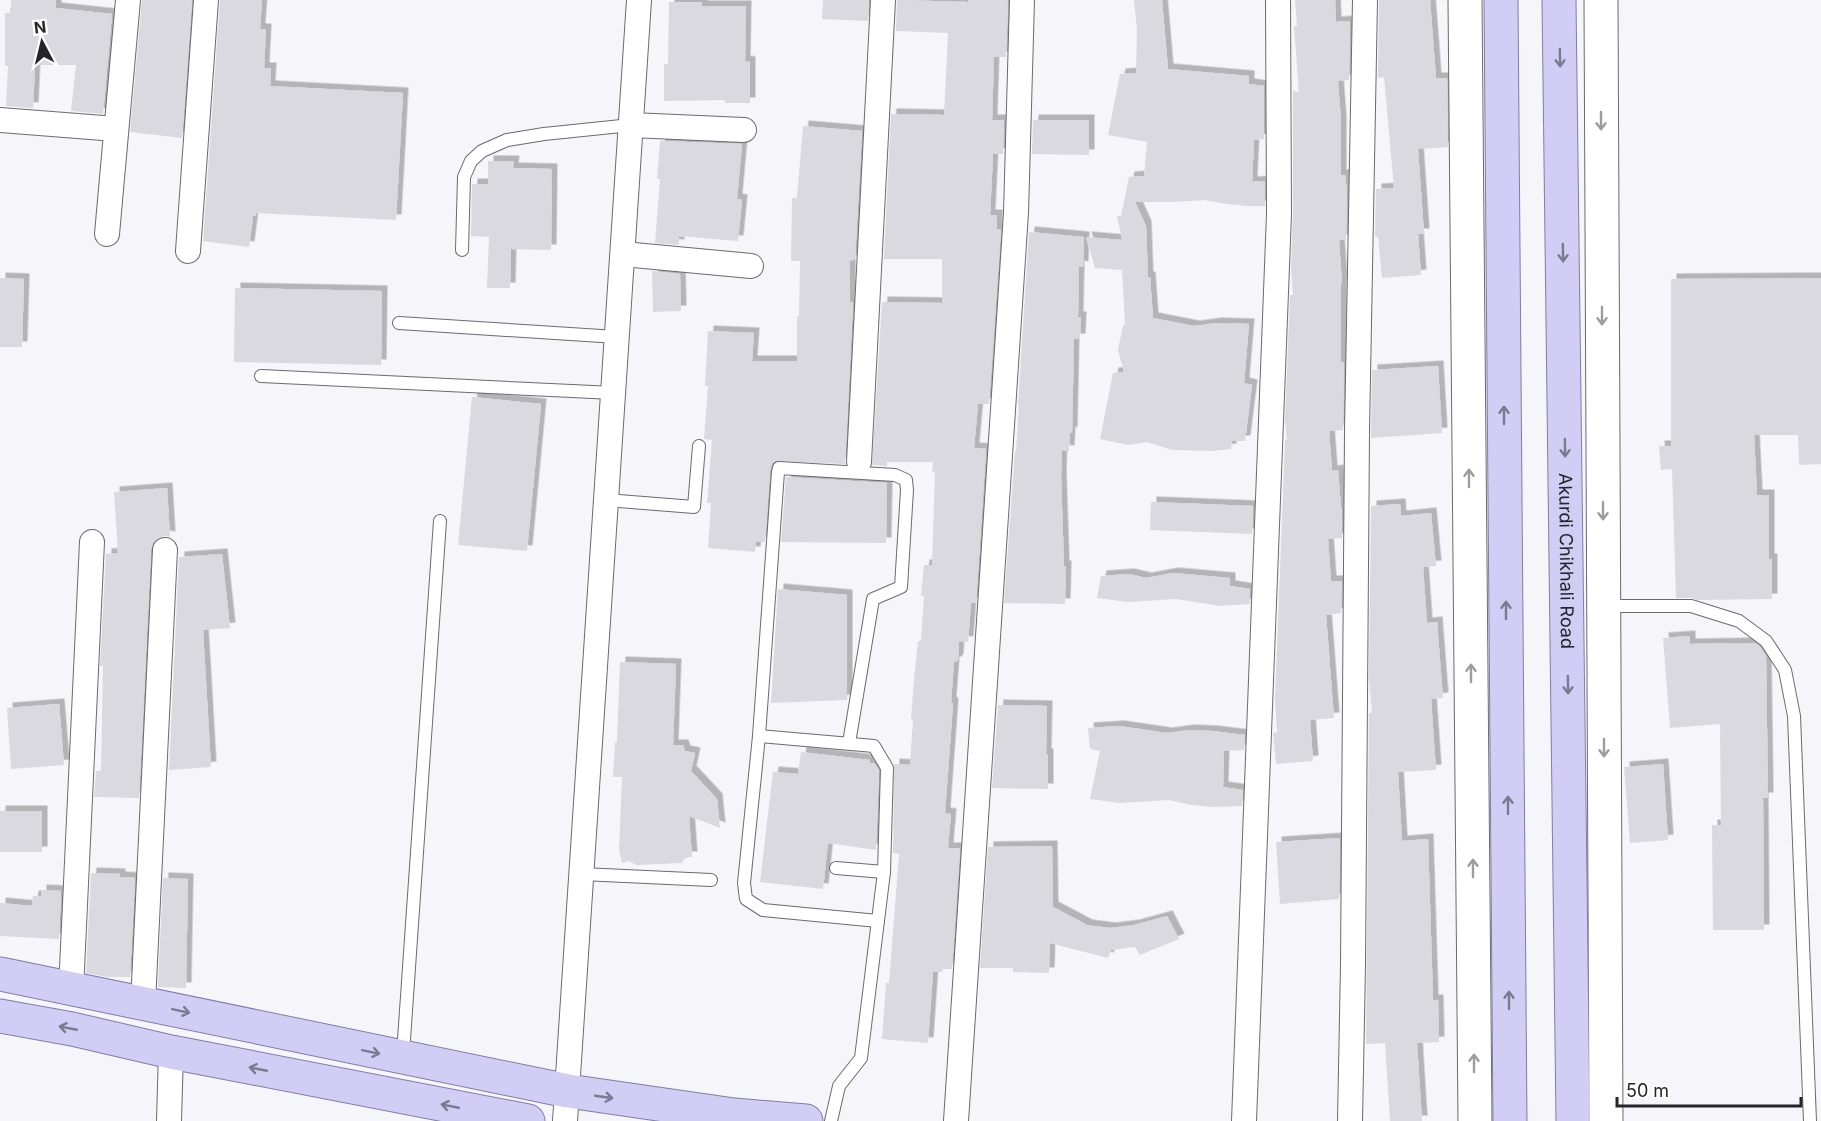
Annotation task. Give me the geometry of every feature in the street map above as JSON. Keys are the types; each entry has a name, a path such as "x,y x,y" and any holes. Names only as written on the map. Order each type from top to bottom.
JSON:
{"main road":[{"path":"1501,0 1510,1121"},
{"name":"Akurdi Chikhali Road","path":"1559,0 1573,1121"},
{"path":"0,974 403,1058 566,1106 806,1121"},
{"path":"0,1016 517,1120"}],"street":[{"path":"107,234 128,0"},
{"path":"188,251 206,0"},
{"path":"566,1106 639,0"},
{"path":"859,462 883,0"},
{"path":"956,1121 1016,213 1022,0"},
{"path":"1244,1121 1279,214 1278,0"},
{"path":"1350,1121 1357,431 1365,0"},
{"path":"1465,0 1475,1121"},
{"path":"1601,0 1606,1121"},
{"path":"0,120 116,129"},
{"path":"631,125 744,130"},
{"path":"623,254 751,266"},
{"path":"71,990 92,542"},
{"path":"143,1003 165,550"},
{"path":"169,1121 171,1052"}],"lane":[{"path":"462,250 464,177 471,161 482,152 507,140 631,125"},
{"path":"399,323 617,337"},
{"path":"261,376 614,393"},
{"path":"606,500 694,507 699,446"},
{"path":"849,743 873,599 901,586 906,480 895,475 779,468 759,736 744,883 746,899 763,910 878,921"},
{"path":"403,1058 440,521"},
{"path":"1604,606 1691,606 1739,621 1766,641 1785,670 1794,716 1809,1121"},
{"path":"759,736 874,746 887,768 884,872 861,1058 839,1086 831,1121"},
{"path":"836,868 884,872"},
{"path":"582,874 711,880"}],"building":[{"path":"11,0 56,0 56,8 112,14 103,114 71,111 76,65 35,65 33,108 6,106 8,66 5,66 5,13 11,13"},
{"path":"142,0 192,0 182,138 130,132"},
{"path":"220,0 262,0 260,29 266,29 264,68 271,68 270,86 403,93 396,220 256,213 256,216 253,216 249,247 203,241"},
{"path":"823,0 869,0 868,21 822,19"},
{"path":"897,0 968,2 968,0 1008,0 1006,57 994,57 992,120 1004,120 1003,154 993,154 990,215 997,215 997,229 1001,229 989,404 978,404 974,448 986,449 976,603 971,603 968,642 959,641 958,659 954,662 951,702 953,704 945,813 951,814 948,848 960,848 952,969 933,972 928,1043 882,1039 886,983 889,983 899,854 893,853 894,764 910,765 914,679 918,641 921,641 924,565 932,565 935,473 932,472 933,462 887,462 887,466 872,465 882,302 942,303 942,259 884,259 891,114 944,115 948,33 896,31"},
{"path":"1134,0 1162,0 1168,69 1249,76 1249,84 1264,86 1264,139 1254,140 1252,182 1265,181 1265,206 1226,204 1204,200 1135,202 1146,226 1148,277 1150,277 1153,318 1194,326 1217,323 1249,324 1244,383 1252,385 1245,441 1232,441 1231,449 1172,450 1147,442 1128,445 1100,439 1113,373 1124,372 1118,350 1123,325 1125,325 1122,270 1095,268 1086,237 1122,240 1117,216 1121,216 1129,177 1144,176 1147,142 1108,135 1120,74 1136,73 1137,30"},
{"path":"1295,0 1335,0 1336,22 1350,21 1349,80 1338,81 1341,175 1345,175 1347,192 1346,240 1339,240 1342,284 1341,362 1344,362 1343,430 1329,431 1332,471 1338,470 1342,508 1342,538 1328,539 1331,581 1342,581 1341,613 1326,615 1334,718 1310,720 1313,761 1276,764 1273,733 1277,732 1275,700 1285,440 1287,440 1285,420 1290,295 1293,295 1291,267 1293,91 1299,92 1294,26 1297,26"},
{"path":"1379,0 1430,0 1436,78 1447,78 1448,147 1418,149 1424,234 1418,234 1421,275 1382,278 1378,237 1375,237 1376,189 1394,188 1384,77 1378,78"},
{"path":"669,2 702,2 702,6 746,6 745,61 750,62 750,103 725,103 725,100 664,101 664,64 668,64"},
{"path":"1033,120 1089,120 1089,155 1032,154"},
{"path":"803,126 862,131 855,259 850,261 850,302 853,302 845,464 775,461 770,471 765,542 756,542 755,552 708,548 711,503 707,503 712,440 704,439 708,386 705,386 708,331 754,333 752,361 797,361 800,261 791,261 792,198 797,198"},
{"path":"660,141 742,144 737,199 742,200 738,241 679,236 679,245 655,243 660,179 657,179"},
{"path":"488,161 514,161 513,168 552,169 551,250 511,249 510,288 487,288 489,237 471,236 472,184 488,184"},
{"path":"1029,232 1084,237 1083,267 1079,266 1080,339 1074,339 1072,433 1070,432 1069,451 1062,450 1065,604 1004,603"},
{"path":"652,271 680,274 681,311 653,312"},
{"path":"0,278 24,279 22,347 0,347"},
{"path":"1821,278 1821,464 1799,465 1798,435 1754,435 1757,495 1769,495 1769,559 1772,559 1772,599 1676,598 1672,469 1661,470 1659,446 1671,446 1671,279"},
{"path":"235,288 382,291 381,365 234,362"},
{"path":"1438,366 1442,433 1371,438 1372,370"},
{"path":"472,397 541,404 527,551 458,545"},
{"path":"786,477 887,483 886,543 781,542"},
{"path":"167,488 170,537 158,538 151,549 139,798 94,797 96,771 101,771 103,666 100,666 106,554 118,553 114,492"},
{"path":"1151,502 1253,506 1252,534 1150,530"},
{"path":"1400,504 1401,516 1431,513 1436,566 1423,567 1427,623 1437,622 1443,698 1431,699 1436,770 1398,772 1402,841 1428,839 1433,1000 1438,1000 1439,1042 1417,1043 1422,1121 1390,1121 1385,1043 1366,1044 1369,713 1372,713 1369,678 1371,506"},
{"path":"222,554 230,628 203,630 211,767 169,770 179,557"},
{"path":"1173,573 1230,578 1230,586 1250,589 1250,604 1220,606 1176,599 1128,602 1097,598 1101,576 1129,574 1146,578"},
{"path":"778,589 847,595 847,700 771,703"},
{"path":"1690,636 1690,644 1755,643 1766,656 1768,798 1763,798 1764,930 1713,930 1712,825 1721,825 1720,724 1670,728 1663,638"},
{"path":"620,662 676,664 673,745 683,745 685,751 695,753 691,771 717,799 720,828 689,816 692,857 685,857 682,863 637,865 628,861 622,863 619,850 622,777 613,777 615,742 617,742"},
{"path":"59,704 64,765 11,769 7,708"},
{"path":"998,705 1047,706 1048,789 992,788"},
{"path":"1119,726 1167,733 1189,730 1245,735 1244,750 1224,751 1223,787 1243,790 1242,806 1213,807 1169,800 1120,803 1090,799 1100,751 1090,749 1088,728"},
{"path":"801,752 870,760 870,763 874,763 879,770 876,850 828,843 823,889 760,882 773,772 798,774"},
{"path":"1663,764 1668,840 1630,843 1624,767"},
{"path":"0,811 42,811 42,852 0,852"},
{"path":"1340,838 1339,899 1280,904 1276,842"},
{"path":"1052,846 1053,907 1087,925 1110,928 1134,925 1167,916 1179,939 1140,955 1135,947 1111,950 1108,958 1050,943 1049,973 1013,972 1013,968 980,968 988,847"},
{"path":"91,873 120,874 120,877 135,878 130,977 108,977 86,973"},
{"path":"163,878 188,879 186,988 158,987"},
{"path":"41,890 61,891 59,939 0,936 0,903 32,906 33,896 41,896"}]}
